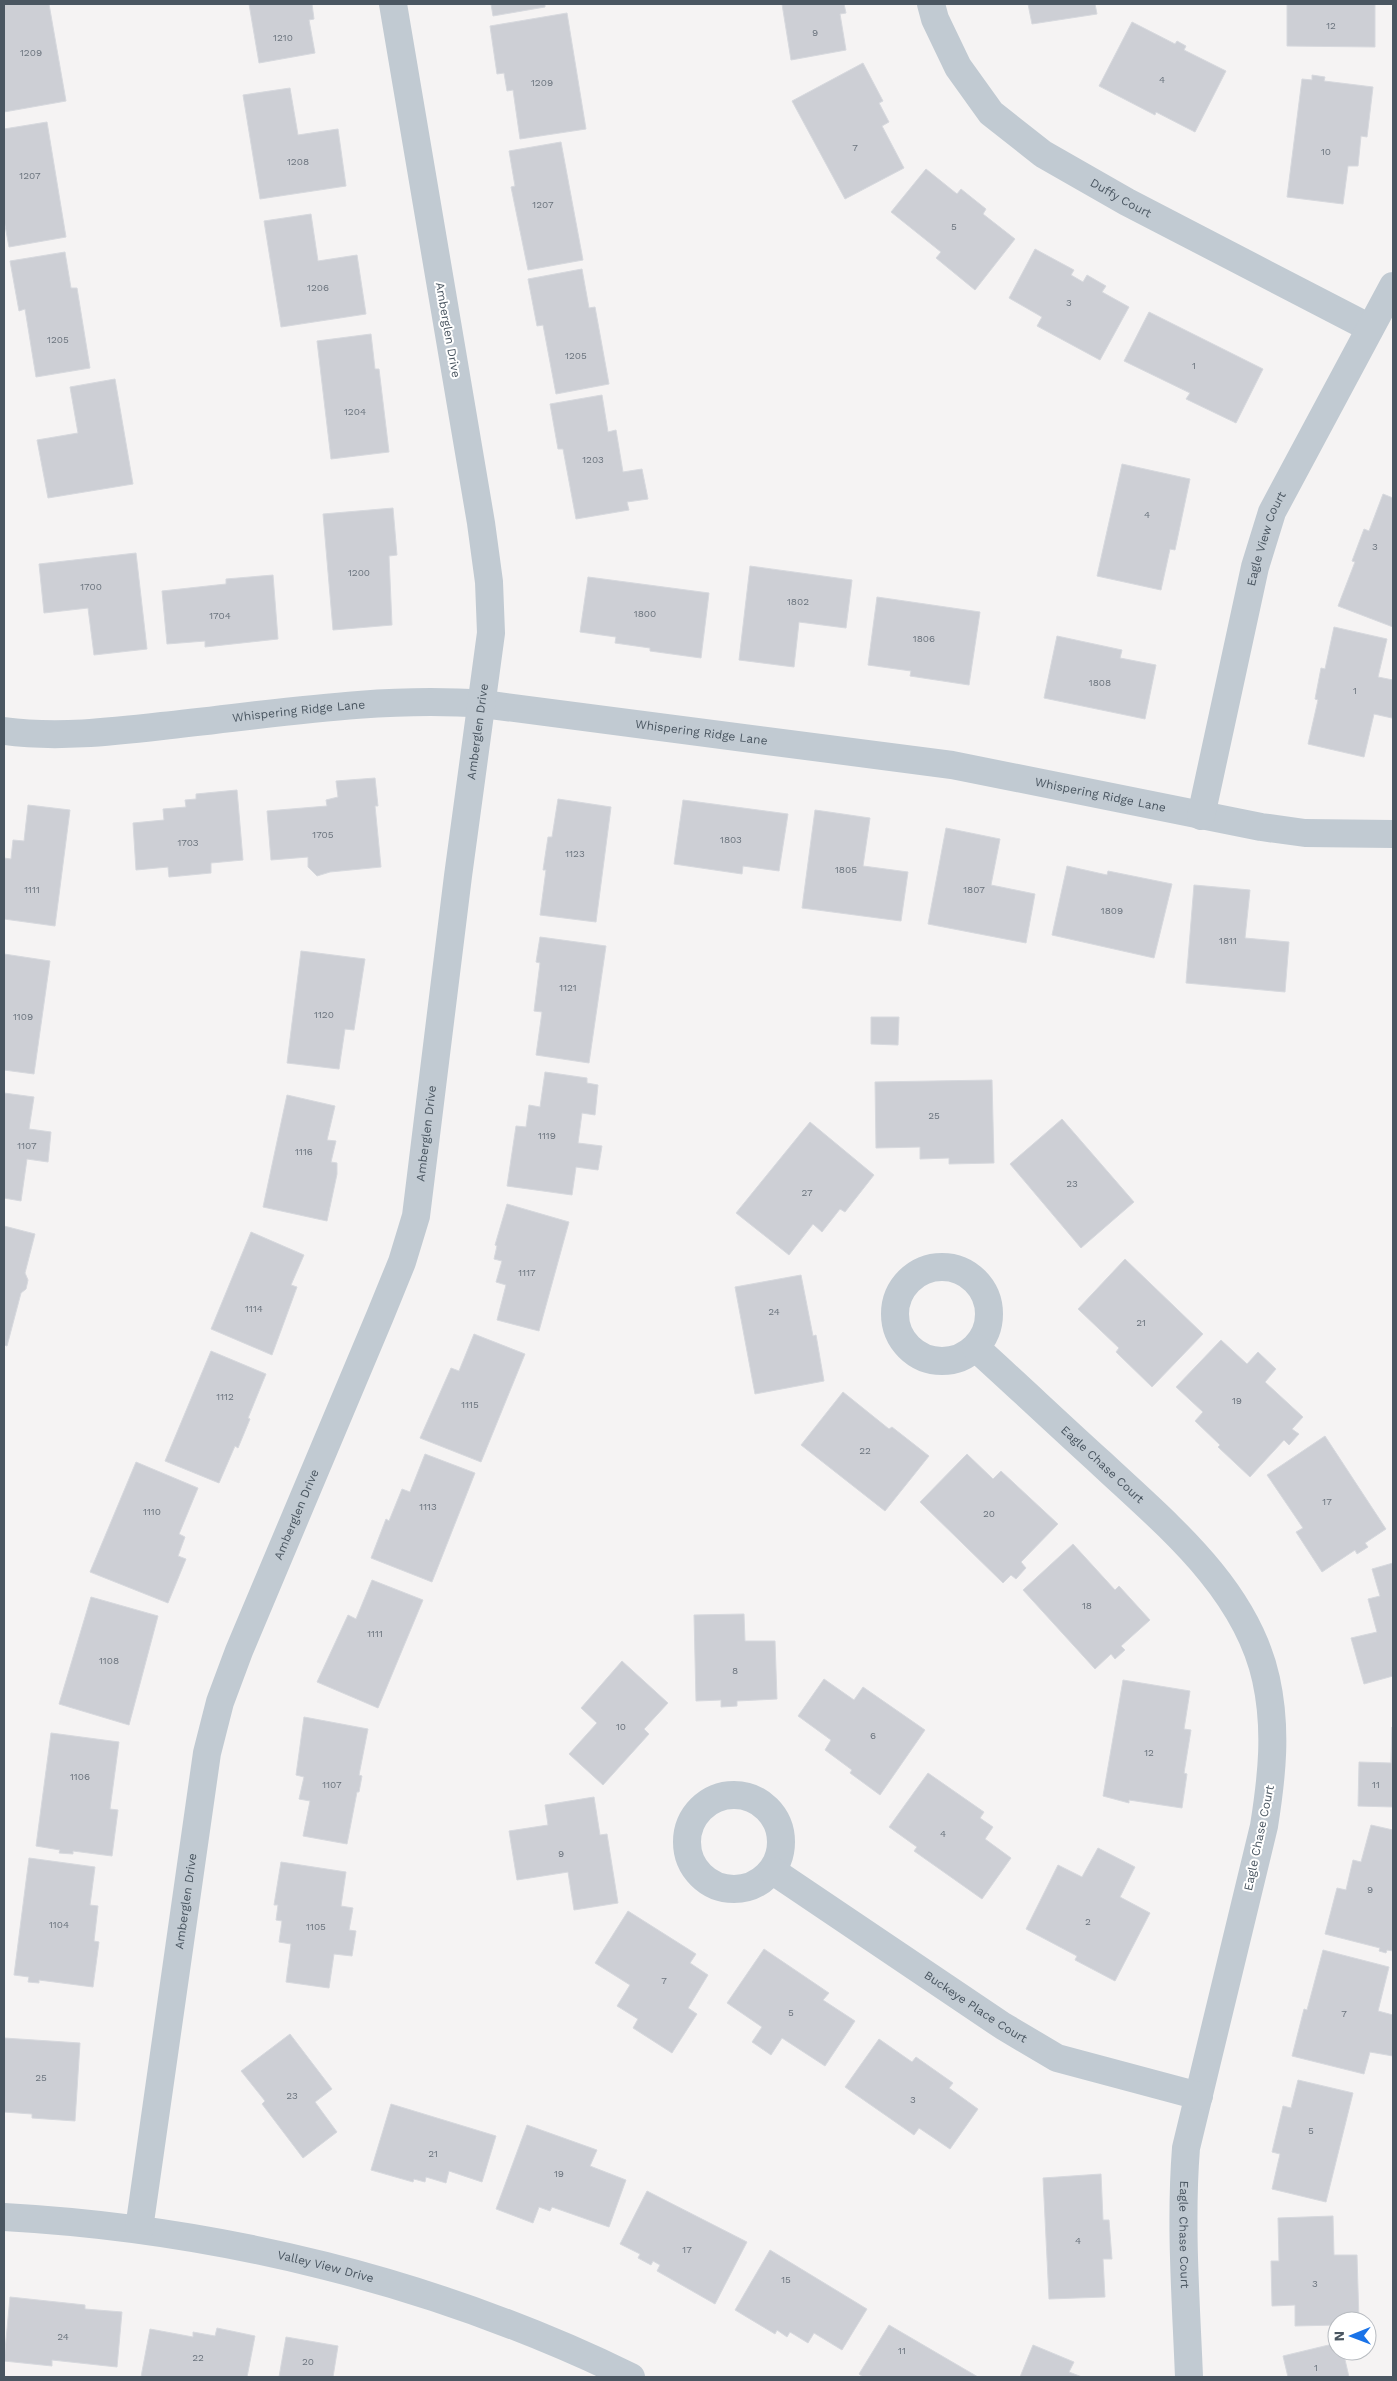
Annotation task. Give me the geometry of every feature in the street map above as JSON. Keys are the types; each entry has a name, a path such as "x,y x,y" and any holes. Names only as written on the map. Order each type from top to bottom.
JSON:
{"street":[{"name":"Amberglen Drive","path":"140,2229 207,1753 220,1702 242,1642 402,1262 416,1216 458,876 492,633 489,582 393,4"},
{"name":"Duffy Court","path":"931,4 935,19 958,68 991,113 1043,154 1127,202 1370,328"},
{"name":"Eagle View Court","path":"1201,816 1255,567 1272,512 1393,286"},
{"name":"Whispering Ridge Lane","path":"4,731 71,733 135,729 386,703 436,700 483,704 952,764 1201,816 1305,833 1393,834"},
{"name":"Eagle Chase Court","path":"976,1348 1170,1528 1216,1577 1252,1635 1266,1678 1274,1724 1272,1776 1264,1826 1186,2148 1183,2182 1183,2255 1189,2377"},
{"name":"Buckeye Place Court","path":"773,1871 1003,2026 1057,2058 1199,2096"},
{"name":"Valley View Drive","path":"4,2218 140,2229 288,2258 377,2280 449,2301 514,2325 631,2377"}],"building":[{"path":"4,4 49,4 66,101 4,112"},
{"path":"249,4 312,4 314,19 309,20 315,53 259,63"},
{"path":"491,4 545,4 545,7 493,16"},
{"path":"782,4 844,4 846,13 840,14 846,50 791,60"},
{"path":"1028,4 1095,4 1097,14 1032,24"},
{"path":"1287,4 1375,4 1375,47 1287,46"},
{"path":"567,13 586,129 520,139 513,90 507,91 504,73 497,74 490,26"},
{"path":"1132,22 1175,44 1177,41 1186,46 1184,50 1226,71 1195,132 1156,112 1155,115 1099,86"},
{"path":"863,63 883,101 879,103 889,122 882,126 904,168 845,199 792,101"},
{"path":"1312,75 1325,77 1324,81 1373,87 1367,137 1361,136 1358,166 1348,166 1343,204 1287,197 1302,79 1312,80"},
{"path":"290,88 298,135 338,129 346,186 260,199 243,95"},
{"path":"47,122 66,237 9,247 4,220 4,129"},
{"path":"561,142 583,260 528,270 511,187 515,186 509,151"},
{"path":"926,169 957,194 961,189 986,209 983,214 1015,239 975,290 936,258 941,252 891,212"},
{"path":"311,214 318,261 357,255 366,314 281,327 264,221"},
{"path":"1035,249 1074,270 1071,275 1083,282 1087,275 1106,286 1102,292 1129,307 1100,360 1037,326 1042,317 1009,298"},
{"path":"65,252 71,288 77,288 90,368 36,377 25,309 19,311 10,261"},
{"path":"582,269 589,308 595,307 609,384 556,394 543,325 537,326 528,279"},
{"path":"1149,312 1263,369 1236,423 1186,399 1190,393 1124,361"},
{"path":"371,334 375,369 379,369 389,452 331,459 317,341"},
{"path":"115,379 133,484 48,498 37,440 78,433 70,387"},
{"path":"602,395 608,432 616,430 623,472 642,469 648,499 627,502 629,510 576,519 563,449 558,449 550,404"},
{"path":"1122,464 1190,479 1175,550 1170,549 1161,590 1097,576"},
{"path":"1383,494 1393,498 1393,627 1338,606 1355,562 1352,561 1364,529 1369,531"},
{"path":"393,508 397,555 389,556 392,625 333,630 323,514"},
{"path":"136,553 147,649 94,655 88,608 44,613 39,564"},
{"path":"750,566 852,580 846,628 799,622 794,667 739,660"},
{"path":"273,575 278,639 205,647 205,641 167,644 162,591 226,584 226,579"},
{"path":"588,577 709,593 701,658 650,651 650,648 615,643 616,637 580,632"},
{"path":"877,597 980,612 969,685 910,676 911,671 868,665"},
{"path":"1334,627 1387,639 1378,677 1393,680 1393,713 1392,718 1374,714 1364,757 1308,744 1318,700 1315,699 1321,668 1325,669"},
{"path":"1057,636 1122,650 1120,658 1156,665 1145,719 1044,698"},
{"path":"375,778 378,806 375,806 381,867 330,872 317,876 308,867 308,857 271,860 267,811 327,806 326,800 338,797 336,781"},
{"path":"237,790 243,860 211,863 211,873 169,877 168,867 136,870 133,823 164,820 163,809 186,807 185,800 196,799 196,794"},
{"path":"558,799 611,807 596,922 540,915 546,870 543,870 548,837 552,837"},
{"path":"683,800 788,814 779,871 743,866 742,874 674,864"},
{"path":"28,805 70,810 55,926 4,919 4,858 11,859 13,840 24,841"},
{"path":"815,810 870,818 863,866 908,872 901,921 802,908"},
{"path":"946,828 1000,839 991,885 1035,894 1026,943 928,924"},
{"path":"1067,866 1107,875 1108,871 1172,884 1154,958 1052,935"},
{"path":"1194,885 1250,890 1245,938 1289,942 1285,992 1186,983"},
{"path":"540,937 606,946 589,1063 536,1055 542,1012 534,1011 540,963 536,962"},
{"path":"301,951 365,959 354,1030 345,1029 339,1069 287,1063"},
{"path":"4,954 50,961 34,1074 4,1070"},
{"path":"871,1017 899,1017 898,1045 871,1044"},
{"path":"545,1072 587,1078 587,1083 598,1085 595,1115 582,1113 578,1143 602,1146 598,1170 576,1167 572,1195 507,1186 516,1126 526,1127 529,1105 540,1107"},
{"path":"992,1080 994,1163 949,1164 949,1158 920,1159 920,1147 876,1148 875,1082"},
{"path":"4,1093 34,1097 29,1129 51,1132 48,1162 27,1159 21,1201 4,1198"},
{"path":"287,1095 335,1106 327,1140 336,1141 331,1162 337,1163 337,1174 327,1221 263,1207"},
{"path":"1062,1119 1134,1202 1081,1248 1010,1164"},
{"path":"810,1122 874,1175 845,1212 840,1209 822,1232 813,1224 789,1255 736,1213"},
{"path":"507,1204 569,1222 539,1331 497,1320 506,1285 496,1282 502,1261 494,1259 497,1246 495,1245"},
{"path":"4,1226 35,1234 25,1273 28,1280 26,1289 21,1293 7,1346 4,1345"},
{"path":"251,1232 304,1255 291,1285 297,1287 272,1355 211,1329"},
{"path":"1125,1259 1203,1334 1152,1387 1116,1352 1119,1348 1078,1309"},
{"path":"801,1275 813,1336 816,1335 824,1381 755,1394 735,1287"},
{"path":"474,1334 525,1354 481,1462 420,1438 451,1368 459,1371"},
{"path":"1221,1340 1247,1364 1258,1352 1276,1369 1265,1382 1303,1417 1292,1429 1299,1434 1289,1445 1284,1440 1250,1477 1218,1447 1220,1445 1195,1421 1203,1412 1176,1387"},
{"path":"211,1351 266,1374 238,1448 235,1446 219,1483 165,1461"},
{"path":"843,1392 889,1429 892,1427 929,1456 885,1511 801,1445"},
{"path":"1325,1436 1386,1529 1365,1543 1368,1547 1357,1554 1355,1550 1322,1572 1296,1532 1303,1528 1267,1475"},
{"path":"425,1454 475,1473 432,1582 371,1558 386,1519 389,1521 402,1489 410,1492"},
{"path":"967,1454 993,1479 1001,1471 1058,1524 1021,1562 1026,1568 1016,1579 1011,1575 1003,1583 920,1502"},
{"path":"136,1462 198,1488 179,1534 185,1537 178,1556 186,1559 168,1603 90,1572"},
{"path":"1073,1544 1115,1590 1119,1586 1150,1620 1121,1646 1125,1650 1115,1659 1111,1654 1095,1669 1023,1590"},
{"path":"1393,1563 1393,1676 1364,1684 1351,1638 1377,1632 1368,1599 1380,1596 1372,1569"},
{"path":"372,1580 423,1600 378,1708 317,1682 348,1615 356,1619"},
{"path":"91,1597 158,1616 129,1725 59,1704"},
{"path":"744,1614 745,1641 775,1641 777,1699 737,1701 737,1706 721,1707 721,1700 696,1701 694,1615"},
{"path":"622,1661 668,1703 644,1729 649,1734 603,1785 569,1754 597,1723 581,1708"},
{"path":"824,1679 854,1700 863,1687 925,1730 880,1795 850,1773 852,1770 825,1750 831,1740 798,1716"},
{"path":"1123,1680 1190,1691 1184,1729 1191,1730 1184,1773 1187,1774 1182,1808 1129,1800 1129,1803 1103,1796"},
{"path":"304,1717 368,1729 359,1775 362,1776 347,1844 303,1836 310,1801 299,1799 304,1777 296,1775"},
{"path":"1392,1727 1393,1807 1358,1806 1359,1762 1391,1763"},
{"path":"51,1733 119,1742 110,1809 118,1810 112,1856 73,1851 73,1854 59,1853 60,1850 36,1846"},
{"path":"928,1773 984,1812 980,1818 993,1827 985,1839 1011,1858 982,1899 914,1851 917,1847 889,1827"},
{"path":"594,1797 600,1835 607,1834 618,1903 574,1910 568,1872 517,1880 509,1831 548,1825 545,1805"},
{"path":"1371,1825 1393,1830 1393,1951 1387,1950 1386,1953 1379,1951 1380,1948 1325,1934 1337,1888 1346,1890 1353,1860 1361,1862"},
{"path":"1098,1848 1135,1867 1120,1897 1150,1913 1115,1981 1075,1960 1077,1956 1026,1929 1058,1865 1082,1877"},
{"path":"29,1858 95,1867 90,1905 98,1906 94,1941 99,1942 93,1987 39,1980 39,1983 28,1982 29,1977 14,1975"},
{"path":"281,1862 346,1872 341,1906 353,1908 349,1930 356,1931 352,1956 334,1954 329,1988 286,1982 291,1944 279,1942 282,1921 276,1920 278,1905 274,1905"},
{"path":"628,1911 696,1954 690,1963 708,1975 688,2008 697,2014 672,2053 633,2028 638,2019 617,2006 630,1985 595,1963"},
{"path":"764,1949 829,1993 823,2000 855,2021 825,2066 782,2038 771,2055 752,2042 762,2027 727,2003"},
{"path":"1323,1950 1389,1967 1378,2011 1393,2015 1393,2056 1370,2052 1364,2074 1292,2056 1304,2009 1307,2010"},
{"path":"290,2034 332,2089 315,2102 337,2132 303,2158 262,2104 265,2101 241,2071"},
{"path":"4,2038 80,2043 75,2121 32,2118 32,2114 4,2112"},
{"path":"879,2039 912,2062 916,2057 953,2083 949,2088 978,2109 950,2149 919,2128 914,2135 845,2087"},
{"path":"1298,2080 1353,2093 1326,2202 1272,2189 1280,2154 1272,2152 1283,2106 1291,2108"},
{"path":"391,2104 496,2136 482,2182 449,2171 446,2183 426,2177 425,2182 414,2179 413,2182 371,2170"},
{"path":"527,2125 597,2150 590,2166 626,2180 609,2227 552,2207 550,2211 539,2207 533,2223 496,2209"},
{"path":"1101,2174 1103,2220 1109,2220 1112,2259 1103,2259 1105,2297 1049,2299 1043,2178"},
{"path":"647,2191 747,2242 715,2304 657,2271 660,2265 653,2261 651,2265 638,2258 640,2254 620,2244"},
{"path":"1333,2216 1334,2255 1357,2255 1359,2311 1327,2311 1327,2325 1295,2326 1295,2305 1272,2306 1271,2261 1279,2261 1278,2218"},
{"path":"770,2250 867,2309 842,2350 814,2333 808,2343 790,2332 787,2337 777,2330 775,2334 735,2310"},
{"path":"10,2297 85,2305 85,2309 122,2312 117,2367 52,2360 52,2366 4,2361"},
{"path":"889,2325 978,2377 863,2377 859,2374"},
{"path":"217,2328 255,2336 247,2377 141,2377 150,2329 193,2337 193,2332 215,2336"},
{"path":"286,2337 338,2346 333,2377 279,2377"},
{"path":"1033,2345 1074,2362 1069,2372 1082,2377 1020,2377"},
{"path":"1327,2345 1327,2361 1345,2361 1349,2377 1288,2377 1283,2356"}]}
